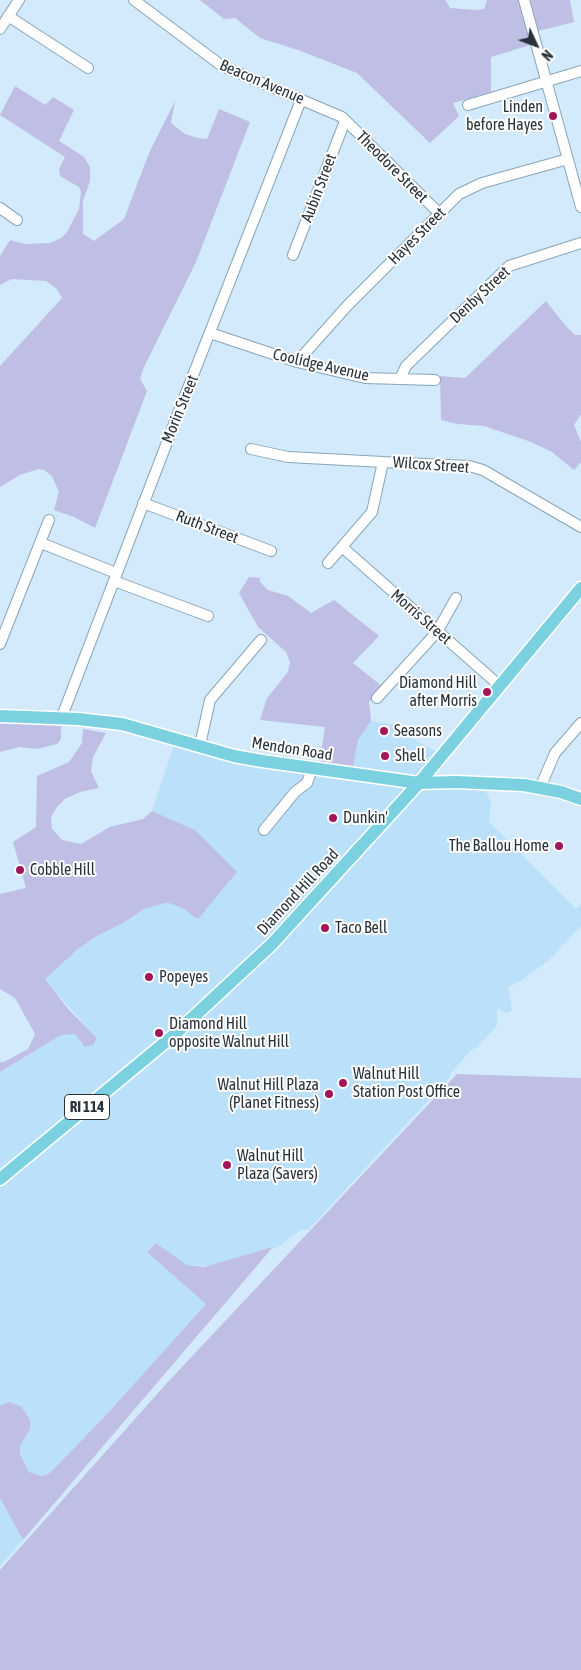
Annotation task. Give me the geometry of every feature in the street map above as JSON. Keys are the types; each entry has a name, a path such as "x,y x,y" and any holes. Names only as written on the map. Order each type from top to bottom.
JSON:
{"main road":[{"name":"Diamond Hill Road","path":"0,1179 174,1035 254,962 419,783 581,588"},
{"name":"Mendon Road","path":"0,716 136,726 200,744 234,756 312,769 419,783 476,782 540,788 581,799"}],"street":[{"path":"0,28 19,0"},
{"name":"Beacon Avenue","path":"134,0 222,66 318,105 345,121"},
{"path":"524,0 581,207"},
{"path":"8,16 88,68"},
{"path":"468,104 581,71"},
{"name":"Morin Street","path":"61,719 302,100"},
{"name":"Theodore Street","path":"345,121 439,213"},
{"name":"Aubin Street","path":"293,255 345,121"},
{"name":"Hayes Street","path":"297,362 346,306 439,213 465,190 482,183 568,159"},
{"path":"0,208 17,220"},
{"name":"Denby Street","path":"400,379 406,366 509,266 581,243"},
{"name":"Coolidge Avenue","path":"210,333 297,362 365,378 435,380"},
{"path":"251,449 288,457 383,462"},
{"name":"Wilcox Street","path":"328,563 372,512 383,462 469,466 483,470 581,526"},
{"name":"Ruth Street","path":"144,503 271,551"},
{"path":"0,644 49,520"},
{"path":"41,543 115,577 208,616"},
{"name":"Morris Street","path":"342,547 500,686"},
{"path":"378,698 437,632 456,598"},
{"path":"200,744 210,700 261,640"},
{"path":"540,788 555,754 581,724"},
{"path":"264,830 295,792 307,783 312,769"}],"shaded area":[{"path":"200,0 445,0 450,8 475,10 484,9 487,0 570,0 574,22 538,31 530,45 491,57 491,92 453,103 459,116 430,143 357,73 301,51 260,38 235,18 224,19"},
{"path":"15,86 45,105 53,97 74,110 59,141 84,157 90,167 90,181 83,201 83,234 94,241 124,219 149,153 175,101 171,123 185,134 197,138 207,139 219,109 250,122 196,262 144,367 140,379 147,391 95,528 74,517 54,510 59,492 52,476 44,470 38,469 20,475 0,487 0,366 62,298 57,289 46,281 12,279 0,285 0,256 10,240 25,244 50,243 61,238 67,232 79,209 81,192 79,187 60,176 59,169 65,157 0,115"},
{"path":"546,301 575,335 581,335 581,414 574,425 581,442 581,462 574,470 552,452 531,442 484,426 458,424 441,420 440,376 465,378"},
{"path":"249,577 260,578 260,582 268,590 288,596 311,613 334,600 379,636 353,663 383,687 369,702 371,721 358,740 352,772 319,766 325,727 260,720 267,698 288,672 290,662 286,652 258,627 239,593"},
{"path":"0,716 61,720 61,739 57,744 37,749 20,747 0,752"},
{"path":"371,721 403,726 404,734 441,754 420,779 483,784 491,803 489,822 576,909 581,904 581,926 548,961 522,980 508,987 512,1010 507,1013 497,1009 497,1026 476,1048 471,1050 451,1073 449,1078 309,1229 301,1230 278,1247 211,1266 187,1265 156,1243 147,1251 206,1304 107,1414 50,1473 42,1476 29,1472 20,1454 20,1446 30,1429 30,1420 21,1406 9,1402 0,1406 0,1072 61,1035 75,1033 85,1046 93,1045 97,1039 45,979 77,950 95,937 125,922 144,909 165,903 184,909 197,919 231,880 195,830 152,811 176,739 319,769 354,756 358,740"},
{"path":"83,729 106,733 93,757 91,771 99,788 80,792 65,799 57,807 51,817 52,829 62,840 81,844 110,827 143,819 152,811 195,830 237,872 197,919 184,909 165,903 144,909 125,922 95,937 77,950 45,979 69,1010 97,1038 93,1045 85,1047 75,1034 61,1035 0,1072 0,1062 4,1062 28,1049 35,1034 15,998 0,989 0,894 26,888 13,842 36,827 37,776 69,762 82,743"},
{"path":"457,1074 581,1078 581,1670 0,1670 0,1570 167,1383"},
{"path":"156,1243 187,1265 204,1267 273,1247 23,1540 0,1498 0,1406 9,1402 21,1406 30,1420 30,1429 20,1446 20,1454 29,1472 42,1476 50,1473 107,1414 206,1304 147,1252"},
{"path":"0,1498 23,1540 0,1566"}],"place":[{"name":"Linden before Hayes","path":"553,116"},
{"name":"Diamond Hill after Morris","path":"487,692"},
{"name":"Seasons","path":"384,731"},
{"name":"Shell","path":"385,756"},
{"name":"Dunkin'","path":"333,818"},
{"name":"The Ballou Home","path":"559,846"},
{"name":"Cobble Hill","path":"20,870"},
{"name":"Taco Bell","path":"325,928"},
{"name":"Popeyes","path":"149,977"},
{"name":"Diamond Hill opposite Walnut Hill","path":"159,1033"},
{"name":"Walnut Hill Station Post Office","path":"343,1083"},
{"name":"Walnut Hill Plaza (Planet Fitness)","path":"329,1094"},
{"name":"Walnut Hill Plaza (Savers)","path":"227,1165"}]}
